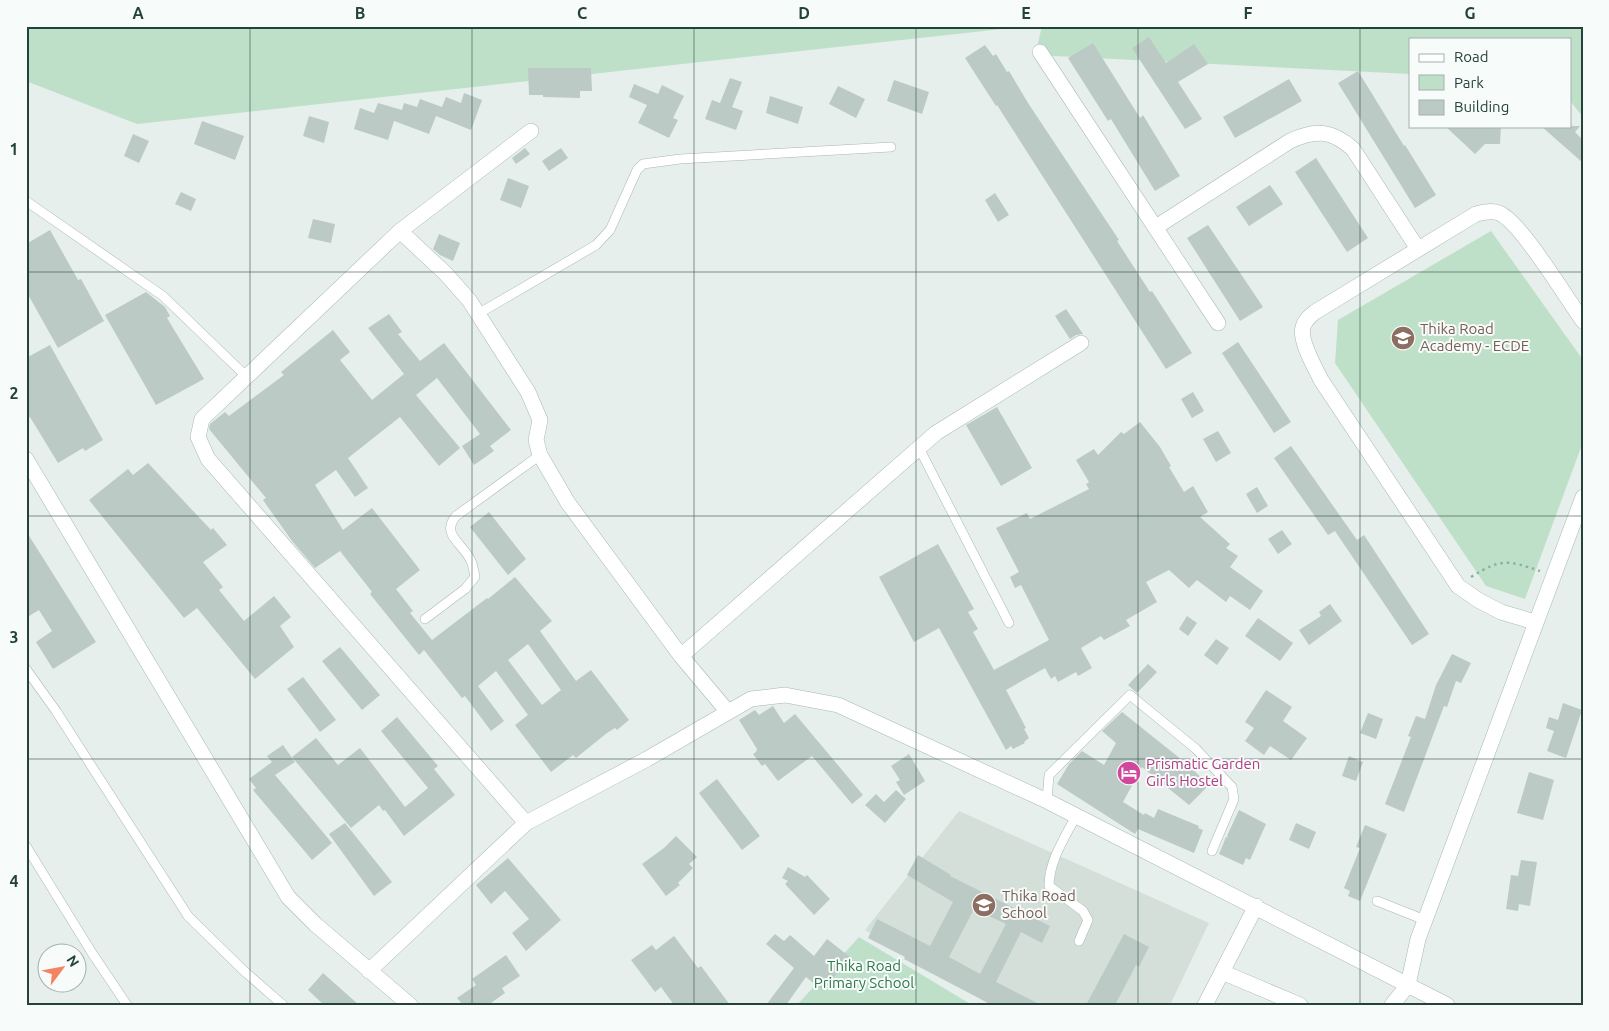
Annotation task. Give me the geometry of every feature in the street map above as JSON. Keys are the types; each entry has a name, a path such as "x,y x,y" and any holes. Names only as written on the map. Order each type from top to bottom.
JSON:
{"street":[{"path":"1040,52 1218,323"},
{"path":"526,823 208,458 198,437 202,420 400,231 531,131"},
{"path":"1156,227 1290,141 1303,134 1318,132 1331,134 1353,148 1418,249"},
{"path":"1535,622 1501,612 1478,600 1458,586 1322,380 1305,346 1302,332 1303,325 1315,312 1476,214 1489,211 1498,212 1509,219 1522,234 1583,321"},
{"path":"400,231 463,292 528,392 540,420 536,440 540,455 568,503 681,656 728,712"},
{"path":"681,656 936,433 1081,343"},
{"path":"26,459 288,897 315,924 410,1005"},
{"path":"1392,1005 1408,985 1418,939 1583,497"},
{"path":"370,971 526,823 647,759 751,699 785,696 838,705 1048,801 1447,1005"},
{"path":"1205,1005 1256,906"},
{"path":"1222,972 1300,1005"}],"lane":[{"path":"478,314 596,245 610,230 637,170 643,164 680,159 891,146"},
{"path":"26,201 162,296 247,377"},
{"path":"919,448 1009,623"},
{"path":"425,619 465,589 475,577 472,561 450,532 450,523 456,516 540,455"},
{"path":"26,668 56,711 188,916 243,970 283,1005"},
{"path":"1048,801 1049,776 1130,695 1196,748 1232,786 1234,798 1212,851"},
{"path":"1076,816 1053,864 1049,876 1049,886 1086,915 1088,920 1079,941"},
{"path":"26,846 92,953 127,1005"},
{"path":"1377,901 1425,920"}],"path":[{"path":"1458,586 1500,562 1515,563 1554,575"}],"shaded area":[{"name":"Thika Road Primary School","path":"959,811 1209,923 1170,1005 991,1005 865,930"}],"green space":[{"path":"26,26 1029,26 137,124 26,81"},
{"path":"1042,26 1583,26 1583,117 1572,103 1572,38 1409,38 1409,74 1035,55"},
{"path":"1491,231 1583,360 1583,442 1525,599 1486,586 1335,363 1338,320"},
{"name":"Thika Road Primary School","path":"859,937 972,1005 797,1005"}],"building":[{"path":"1149,37 1166,63 1194,44 1208,64 1178,82 1202,119 1185,129 1132,48"},
{"path":"1093,43 1140,118 1143,115 1180,176 1155,191 1111,119 1108,121 1068,58"},
{"path":"985,45 993,56 996,54 1007,72 1009,71 1028,103 1119,240 1117,241 1150,292 1152,291 1192,353 1166,369 965,58"},
{"path":"528,68 591,68 592,91 580,91 580,98 529,95"},
{"path":"1358,71 1436,195 1415,208 1338,83"},
{"path":"730,78 742,82 732,107 743,111 736,130 705,119 712,100 720,103"},
{"path":"1289,79 1302,101 1235,138 1223,117"},
{"path":"894,80 929,92 922,114 887,101"},
{"path":"634,84 658,94 662,85 684,96 673,118 678,120 669,138 638,123 647,105 629,97"},
{"path":"838,86 865,99 856,118 829,104"},
{"path":"464,93 482,100 471,130 436,116 429,134 394,121 388,140 354,129 360,108 374,113 378,103 402,110 404,103 417,107 420,99 442,107 446,97 461,103"},
{"path":"770,96 803,107 798,124 766,113"},
{"path":"309,116 329,122 324,143 303,136"},
{"path":"202,121 244,136 235,160 194,144"},
{"path":"1572,126 1580,126 1575,132 1583,140 1583,163 1543,128 1572,128"},
{"path":"1447,128 1501,128 1500,144 1485,144 1475,154"},
{"path":"133,134 149,141 139,163 124,156"},
{"path":"525,148 530,154 516,164 512,158"},
{"path":"561,148 568,158 549,171 542,161"},
{"path":"1316,158 1368,238 1347,252 1295,172"},
{"path":"508,178 529,186 521,208 500,200"},
{"path":"1270,185 1283,204 1249,226 1236,207"},
{"path":"181,192 196,199 191,211 175,204"},
{"path":"995,193 1009,215 998,222 985,200"},
{"path":"313,219 335,224 331,243 308,238"},
{"path":"1208,225 1263,307 1240,321 1187,238"},
{"path":"50,230 78,280 81,279 104,321 58,348 26,291 26,244"},
{"path":"439,234 460,243 453,261 440,255 433,249"},
{"path":"146,292 165,307 170,316 167,318 204,379 156,405 105,315"},
{"path":"1066,309 1083,334 1076,335 1070,339 1055,316"},
{"path":"389,314 402,332 398,334 420,361 444,343 511,430 490,446 494,451 474,465 462,446 480,434 437,378 416,395 460,448 439,466 400,417 348,458 368,488 355,497 336,470 315,485 343,530 372,508 420,570 396,589 413,611 410,613 432,640 515,577 552,621 540,631 576,681 591,670 629,720 617,730 615,728 607,733 576,758 573,755 551,772 515,725 528,715 496,671 478,686 504,721 491,731 465,696 462,698 424,650 419,655 370,594 372,592 340,551 315,568 292,541 263,500 266,498 209,429 210,424 225,412 229,416 284,375 281,372 333,330 350,352 340,360 372,400 404,374 368,328","holes":["528,644 561,690 542,705 508,660"]},
{"path":"1238,342 1291,422 1274,433 1222,353"},
{"path":"50,345 103,440 85,451 83,448 58,463 30,417 26,420 26,358"},
{"path":"1193,392 1204,411 1192,418 1181,399"},
{"path":"997,407 1032,468 1001,486 966,425"},
{"path":"1140,422 1160,447 1184,492 1193,486 1208,512 1200,517 1230,544 1226,548 1238,556 1230,567 1263,591 1250,610 1230,596 1226,602 1197,580 1189,588 1169,570 1146,582 1157,602 1126,620 1130,626 1104,640 1101,636 1081,648 1092,668 1078,676 1076,672 1058,682 1055,676 1051,679 1045,668 1006,690 1026,728 1024,729 1029,738 1025,743 1013,749 1011,746 1006,750 939,628 914,642 879,577 938,544 974,609 968,612 978,629 973,632 994,670 1049,640 1021,585 1015,588 1010,577 1019,572 996,528 1027,513 1030,519 1089,489 1086,484 1089,482 1076,460 1094,449 1098,455 1121,432 1124,434"},
{"path":"1218,431 1231,453 1216,462 1203,439"},
{"path":"1291,446 1357,540 1364,535 1429,634 1412,645 1335,531 1328,535 1274,458"},
{"path":"148,463 211,530 213,528 227,545 203,562 223,587 219,590 244,621 274,596 291,617 280,626 294,647 255,679 197,608 184,618 89,500 128,469 133,475"},
{"path":"1257,487 1268,506 1257,513 1246,494"},
{"path":"489,512 526,559 508,575 470,527"},
{"path":"1282,530 1292,544 1278,554 1268,539"},
{"path":"26,531 96,642 53,669 36,642 52,631 39,610 26,618"},
{"path":"1330,604 1342,621 1309,645 1299,630 1321,616 1319,612"},
{"path":"1187,616 1197,623 1188,636 1179,629"},
{"path":"1258,618 1293,643 1280,661 1245,636"},
{"path":"1216,639 1229,648 1217,665 1204,655"},
{"path":"340,647 380,695 362,710 322,661"},
{"path":"1452,654 1471,663 1461,683 1456,681 1447,707 1444,706 1404,812 1385,804 1411,737 1408,736 1416,716 1425,719 1436,685"},
{"path":"1148,664 1157,672 1137,693 1128,685"},
{"path":"303,677 336,720 320,732 287,689"},
{"path":"1266,690 1292,707 1283,721 1307,738 1291,760 1270,746 1264,755 1245,741 1254,728 1245,722"},
{"path":"1563,703 1582,710 1566,758 1547,751 1554,731 1546,728 1549,717 1558,720"},
{"path":"773,706 784,723 795,714 863,795 852,804 812,756 778,781 765,764 762,766 753,754 757,749 739,720 755,710 759,715"},
{"path":"1122,712 1187,764 1209,785 1189,805 1142,767 1123,802 1144,815 1145,813 1154,818 1158,809 1199,826 1198,828 1203,830 1194,853 1138,829 1135,834 1057,784 1069,764 1082,751 1104,765 1116,743 1102,731"},
{"path":"1368,713 1383,719 1376,739 1360,733"},
{"path":"397,717 438,766 434,769 455,795 404,836 385,810 383,811 379,805 351,828 292,757 316,738 338,765 360,748 405,807 428,788 381,731"},
{"path":"283,745 295,762 275,775 332,843 312,860 253,790 256,788 249,779 272,762 267,756"},
{"path":"909,754 925,781 904,795 896,782 900,780 891,766"},
{"path":"1349,756 1363,762 1356,781 1342,776"},
{"path":"1529,772 1554,780 1543,820 1517,813"},
{"path":"717,779 760,836 742,850 699,793"},
{"path":"896,790 906,799 885,823 865,805 876,794 884,802"},
{"path":"1239,810 1266,824 1250,860 1246,858 1243,865 1219,854 1226,837 1228,838 1227,836"},
{"path":"345,823 392,882 374,896 329,834"},
{"path":"1296,823 1316,832 1309,849 1289,840"},
{"path":"1365,825 1387,834 1360,901 1348,896 1350,891 1344,888 1360,848 1356,847"},
{"path":"676,836 697,857 689,864 693,868 678,883 680,885 666,896 642,864 664,848"},
{"path":"918,855 950,876 1050,926 1042,943 1021,932 996,982 1041,1005 992,1005 868,938 877,919 930,946 953,902 907,875","holes":["974,909 1006,924 980,974 949,957"]},
{"path":"508,858 561,920 526,951 512,933 529,919 505,891 491,904 476,885"},
{"path":"1521,860 1537,862 1530,906 1519,904 1518,911 1506,909 1511,875 1518,876"},
{"path":"788,867 805,877 807,875 830,899 814,915 785,884 788,881 782,878"},
{"path":"775,934 784,941 790,935 814,956 827,939 850,957 823,991 806,977 786,1005 766,1005 794,968 766,944"},
{"path":"1124,934 1149,947 1139,967 1136,965 1115,1005 1086,1005"},
{"path":"674,936 698,968 701,966 730,1005 674,1005 661,987 655,992 631,960 652,945 656,950"},
{"path":"506,955 520,976 502,988 505,993 488,1005 463,1005 457,998 476,985 472,979"},
{"path":"323,973 359,1005 324,1005 308,990"}],"place":[{"name":"Thika Road Academy - ECDE","path":"1403,338"},
{"name":"Prismatic Garden Girls Hostel","path":"1129,773"},
{"name":"Thika Road School","path":"984,905"}]}
